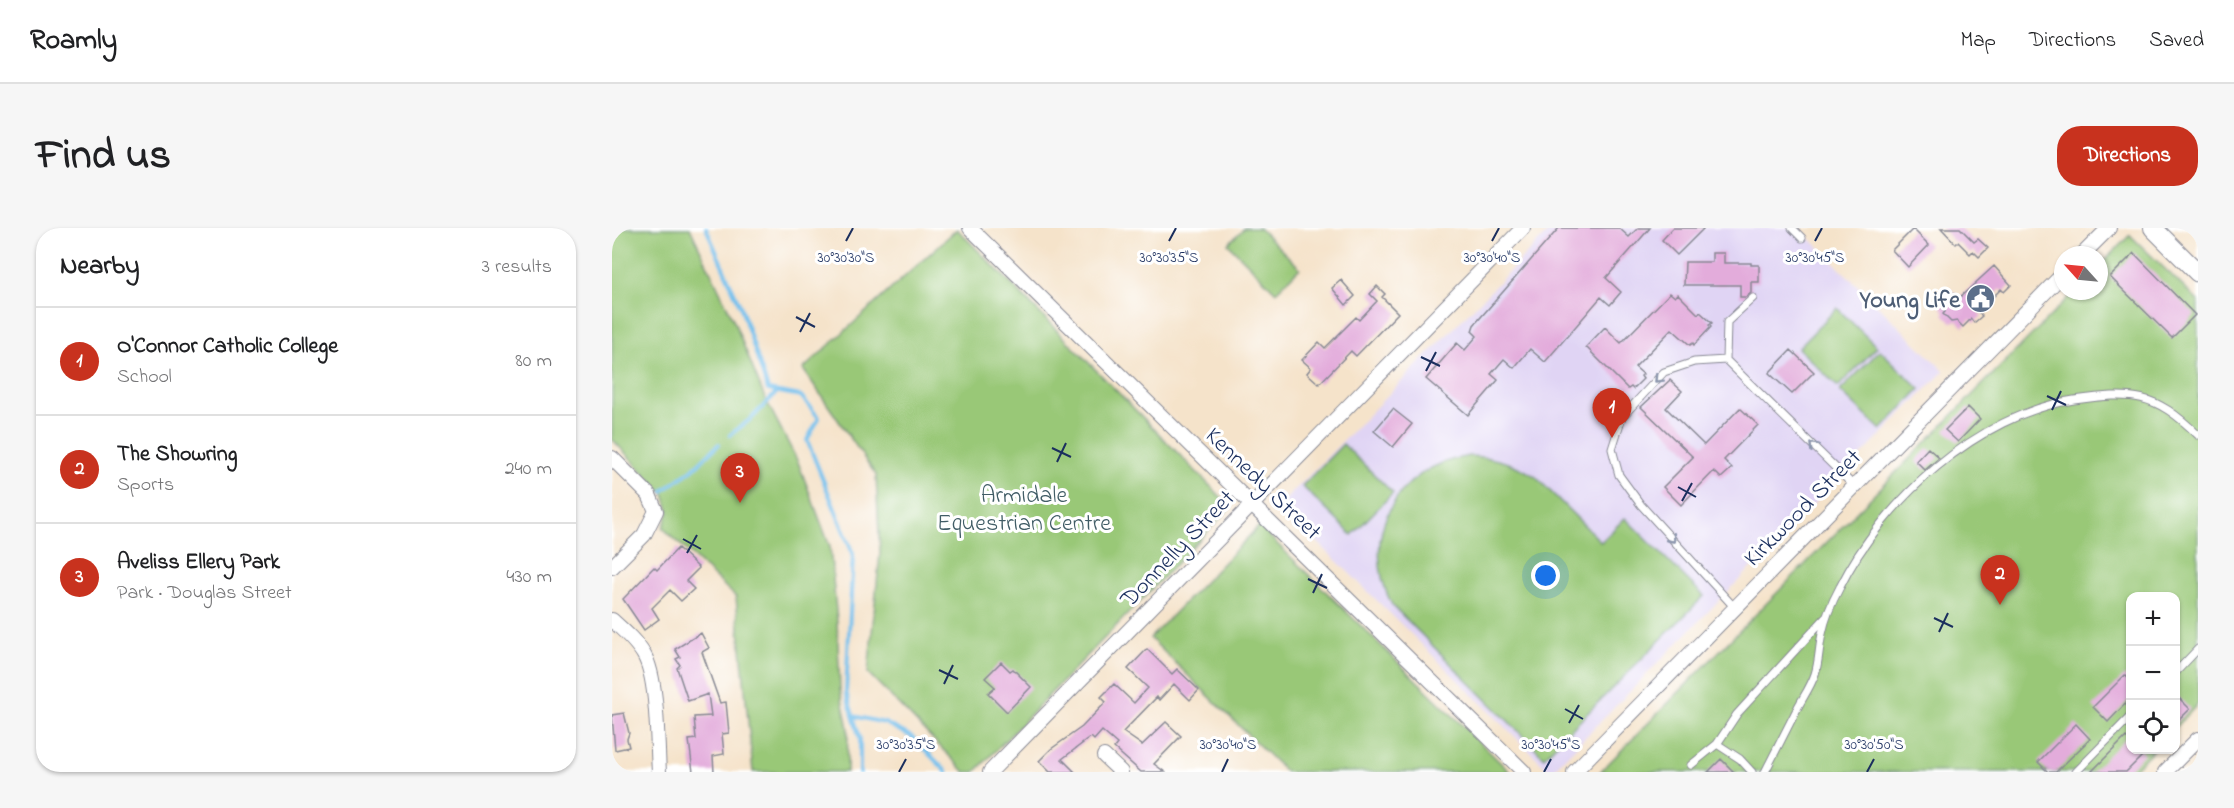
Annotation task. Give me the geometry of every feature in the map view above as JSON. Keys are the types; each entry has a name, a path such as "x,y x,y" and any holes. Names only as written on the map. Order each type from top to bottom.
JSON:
{"street":[{"name":"Kennedy Street","path":"970,228 1524,772"},
{"name":"Donnelly Street","path":"990,772 1523,228"},
{"path":"2091,246 2109,228"},
{"path":"2153,228 2198,273"},
{"name":"Kirkwood Street","path":"1574,772 2054,283"},
{"path":"612,458 649,495 656,512 644,535 612,567"},
{"path":"612,620 635,644 647,663 652,690 659,772"},
{"path":"2165,772 2198,740"},
{"path":"1104,756 1121,772"}],"lane":[{"path":"1792,228 1802,238"},
{"path":"1753,298 1727,322 1726,360 1855,487"},
{"path":"1726,360 1695,362 1664,372 1622,417 1612,449 1619,475 1641,506 1735,608"},
{"path":"1765,772 1815,675 1827,616 1855,561 1870,536 1893,508 1945,461 2007,420 2033,409 2060,402 2091,398 2133,396 2150,399 2166,408 2198,435"},
{"path":"1691,765 1716,744 1737,714 1827,616"},
{"path":"2180,667 2198,649"},
{"path":"2076,772 2126,721"},
{"path":"1716,744 1740,759 1752,772"}],"shaded area":[{"path":"1552,228 1799,228 1944,371 1551,772 1280,505"}],"green space":[{"path":"612,228 690,228 733,319 764,396 798,462 830,547 837,621 840,690 848,728 847,772 753,772 736,597 663,528 669,511 664,494 612,439"},
{"path":"1244,228 1259,228 1300,268 1276,292 1228,244"},
{"name":"Armidale Equestrian Centre","path":"957,229 1231,507 975,772 965,772 868,673 880,553 876,475 803,369"},
{"path":"2130,235 2198,301 2198,704 2180,723 2180,592 2126,592 2126,754 2149,754 2131,772 1600,772 2066,300 2108,300 2108,257"},
{"path":"1837,308 1877,347 1838,387 1798,348"},
{"path":"1880,350 1920,389 1881,430 1840,391"},
{"path":"1343,444 1393,493 1352,535 1302,486"},
{"path":"1470,456 1504,462 1536,477 1601,542 1625,518 1704,596 1544,757 1392,605 1383,579 1379,554 1382,531 1390,509 1403,490 1421,474 1444,462"},
{"path":"1259,526 1510,772 1286,772 1150,638"}],"building":[{"path":"1559,228 1619,228 1629,237 1638,228 1650,228 1606,278 1621,292 1610,305 1601,297 1545,362 1530,349 1514,368 1504,359 1491,374 1498,380 1468,415 1426,379 1457,343 1465,350 1477,336 1472,331 1474,325"},
{"path":"1673,228 1704,228 1677,255 1662,240"},
{"path":"1941,228 1960,228 1974,242 1978,239 1988,248 1979,257 1973,251 1970,254 1958,242 1956,244"},
{"path":"1913,229 1929,245 1908,267 1892,250"},
{"path":"1712,253 1724,253 1724,263 1759,265 1759,282 1751,282 1751,293 1746,297 1740,297 1740,285 1684,285 1685,262 1712,262"},
{"path":"2134,253 2195,315 2172,338 2110,277"},
{"path":"1994,266 2011,285 2004,292 2001,289 1978,312 1982,316 1974,323 1971,319 1963,327 1957,321 1951,322 1943,314 1945,312 1936,300 1948,288 1959,298"},
{"path":"1341,280 1355,296 1346,305 1332,288"},
{"path":"1377,286 1385,294 1382,297 1398,313 1356,356 1351,351 1319,384 1307,373 1311,368 1302,360 1319,342 1325,348 1356,317 1359,320 1377,301 1370,294"},
{"path":"1670,293 1675,297 1678,294 1698,314 1700,312 1712,323 1709,325 1711,327 1694,345 1693,343 1690,345 1672,329 1635,367 1643,374 1641,376 1643,379 1633,389 1631,387 1628,389 1586,347 1605,327 1621,343"},
{"path":"1791,350 1814,372 1792,394 1769,373"},
{"path":"1670,380 1682,391 1666,408 1704,445 1740,408 1758,425 1724,460 1732,468 1721,478 1714,471 1681,505 1663,487 1693,457 1641,407"},
{"path":"1968,407 1980,419 1958,442 1945,430"},
{"path":"1393,409 1412,424 1393,447 1374,431"},
{"path":"1928,448 1939,458 1925,470 1916,461"},
{"path":"678,548 699,568 686,581 694,589 681,601 670,590 652,608 659,619 644,630 623,599 654,567 657,570"},
{"path":"701,633 709,648 702,652 720,703 726,702 729,733 722,734 724,754 713,756 714,772 693,772 689,740 696,739 694,717 711,716 708,694 688,701 677,668 680,665 676,659 680,657 675,649"},
{"path":"1147,649 1172,674 1177,669 1199,690 1190,700 1174,684 1159,700 1157,697 1123,732 1142,745 1166,722 1181,736 1154,764 1165,772 1141,772 1114,748 1117,744 1102,731 1094,740 1091,737 1062,759 1075,772 1050,772 1039,761 1051,749 1082,727 1106,702 1101,697 1114,684 1134,703 1148,688 1128,669"},
{"path":"1001,662 1010,671 1013,669 1031,687 1007,712 988,693 995,687 985,678"},
{"path":"2126,676 2126,703 2108,722 2093,707"},
{"path":"2180,699 2190,709 2180,719"},
{"path":"624,713 629,733 627,739 629,747 615,750 612,715"},
{"path":"2076,724 2090,739 2056,772 2048,772 2038,762"},
{"path":"2126,737 2126,754 2144,754 2126,772 2091,772"},
{"path":"1721,759 1734,772 1708,772"}],"waterway":[{"path":"706,228 741,308 768,390 801,396 819,418 807,440 853,554 846,692 860,739 860,772"},
{"path":"730,435 752,418 777,392"},
{"path":"663,491 693,469 719,444"},
{"path":"853,716 885,723 912,737 947,772"}],"place":[{"name":"Young Life","path":"1981,299"},
{"name":"O'Connor Catholic College","path":"1612,438"},
{"name":"Aveliss Ellery Park","path":"740,503"},
{"name":"The Showring","path":"2000,605"}]}
